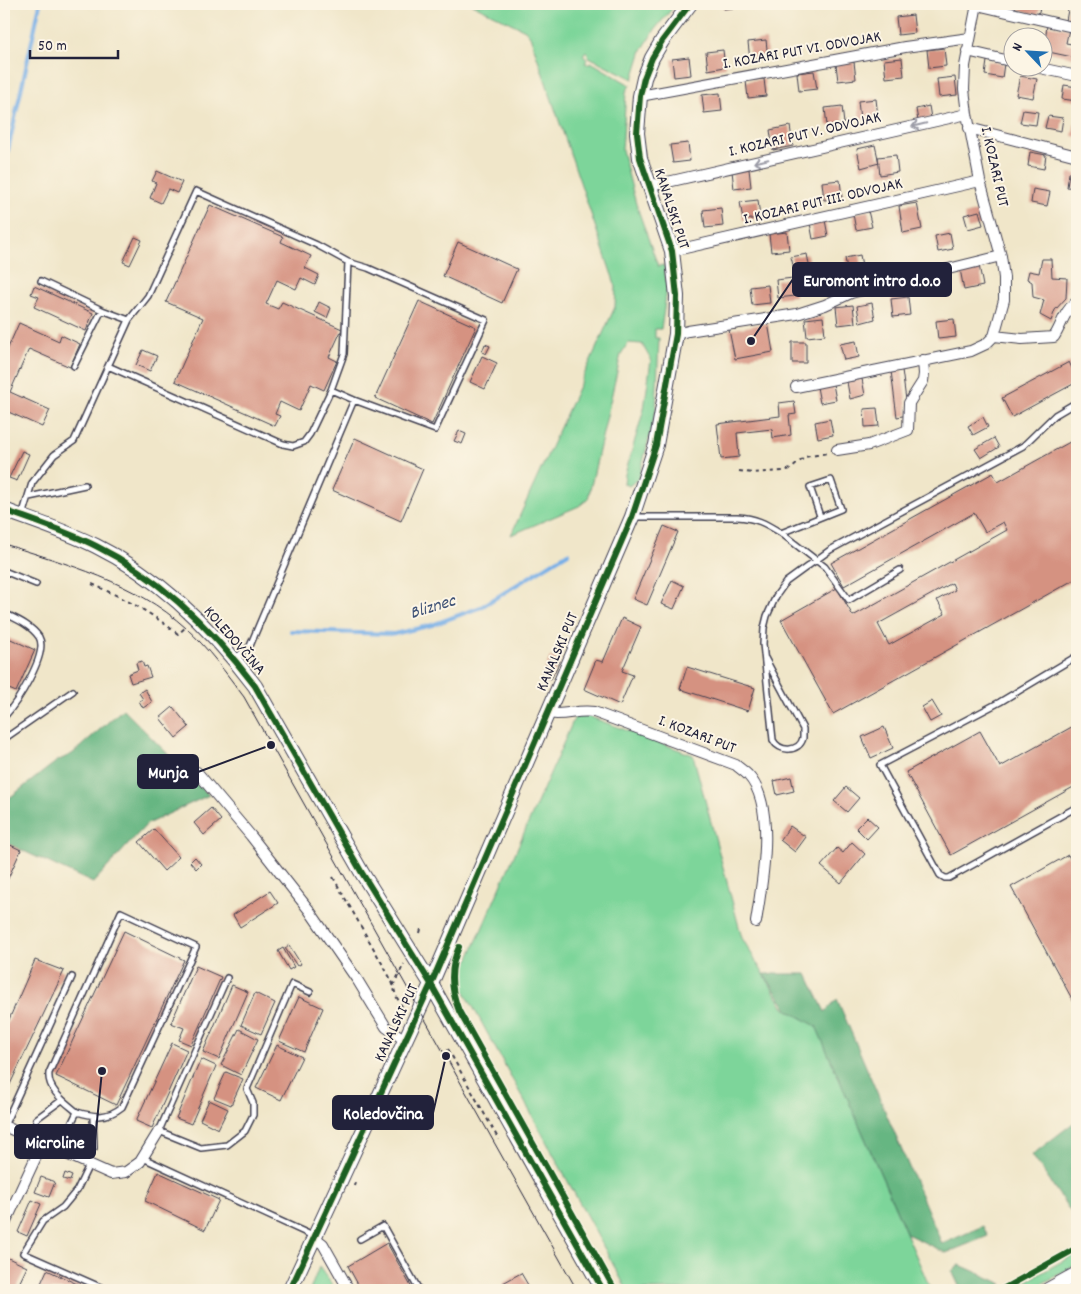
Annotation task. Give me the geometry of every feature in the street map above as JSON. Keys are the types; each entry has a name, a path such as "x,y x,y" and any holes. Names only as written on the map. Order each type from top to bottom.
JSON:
{"street":[{"name":"KANALSKI PUT","path":"290,1290 431,984 632,517 656,445 676,334 677,296 672,251 640,158 637,132 640,96 644,78 652,58 662,41 690,4"},
{"path":"977,4 1077,28"},
{"name":"I. KOZARI PUT","path":"977,4 967,51 964,89 969,128 980,182 1001,256 1004,278 1004,300 994,336"},
{"name":"I. KOZARI PUT VI. ODVOJAK","path":"640,96 905,47 970,38"},
{"path":"967,51 1004,60"},
{"path":"1054,71 1077,76"},
{"name":"I. KOZARI PUT V. ODVOJAK","path":"650,186 967,114"},
{"path":"969,128 1077,156"},
{"name":"I. KOZARI PUT III. ODVOJAK","path":"672,251 980,182"},
{"path":"676,334 688,330 797,314 825,305 851,293 1001,256"},
{"path":"796,387 971,350 986,344 994,336 1022,338 1054,337 1066,312 1077,302"},
{"path":"837,450 869,445 908,430 909,403 923,381 923,360"},
{"name":"KOLEDOVČINA","path":"4,510 96,546 124,562 172,595 214,635 235,659 255,686 362,873 431,984 603,1290"},
{"name":"I. KOZARI PUT","path":"547,713 557,716 583,710 594,712 736,765 748,775 755,786 763,806 765,830 764,870 756,922"},
{"path":"197,772 251,836 309,910 358,981 386,1027 405,1040"},
{"path":"4,1126 110,1174 126,1172 143,1158 159,1131"},
{"path":"4,1226 42,1144"},
{"path":"314,1237 323,1244 349,1290"},
{"path":"1048,1290 1077,1274"}],"lane":[{"path":"22,516 32,483 54,455 74,441 129,320 148,296 196,191 317,245 348,262 368,268 486,320 435,430 331,390"},
{"path":"108,366 283,444 293,446 304,442 310,434 331,390 344,354 348,262"},
{"path":"41,281 102,310 129,320"},
{"path":"74,366 102,310"},
{"path":"235,659 250,646 354,400"},
{"path":"765,658 803,729 803,738 800,744 787,750 780,748 773,740 765,658 764,628 766,616 776,596 786,582 830,550 1023,446 1055,415 1077,402"},
{"path":"781,533 841,509 831,480 810,487 820,516"},
{"path":"28,497 85,485"},
{"path":"632,517 753,518 766,523 781,533 825,567 849,600 900,570"},
{"path":"4,571 36,584"},
{"path":"4,613 24,623 39,638 41,652 23,692 4,717"},
{"path":"1077,656 1000,702 880,765 940,876 945,878 949,878 1077,807"},
{"path":"4,740 74,691"},
{"path":"121,912 196,947 122,1107 113,1114 93,1116 76,1112 62,1100 48,1081 50,1073 121,912"},
{"path":"4,1126 72,977"},
{"path":"227,978 159,1131 201,1148 227,1145 245,1131 252,1115 253,1103 247,1089 292,984 310,992"},
{"path":"36,1119 62,1100"},
{"path":"57,1150 76,1112"},
{"path":"93,1116 94,1148"},
{"path":"143,1158 314,1237"},
{"path":"89,1165 77,1190 63,1207 43,1221 23,1253 108,1290"},
{"path":"360,1239 383,1226 420,1290"}],"path":[{"path":"739,471 752,473 783,471 791,469 805,457 837,450"},
{"path":"92,584 129,600 157,617 178,634 191,621"},
{"path":"333,877 384,968 406,1014"},
{"path":"420,933 421,929"},
{"path":"393,986 404,963"},
{"path":"448,1049 499,1140"}],"green space":[{"path":"472,4 676,4 656,28 642,50 633,79 589,57 586,51 583,55 587,60 585,63 589,64 591,62 630,85 626,92 622,150 636,204 658,266 664,265 667,289 661,329 655,329 655,338 659,338 656,410 639,478 629,486 624,484 625,474 644,409 651,360 642,344 628,343 621,354 588,499 579,506 511,535 615,307 616,287 530,36 525,30"},
{"path":"123,709 209,795 147,824 93,883 4,842 4,802 57,761 72,754"},
{"path":"577,712 693,755 742,938 784,1008 816,1026 931,1290 627,1290 459,981"},
{"path":"764,974 807,974 825,1012 837,999 942,1244 983,1226 988,1236 946,1253 907,1234 816,1026 788,1010"},
{"path":"1077,1120 1077,1221 1032,1155"},
{"path":"1077,1253 1077,1264 1031,1290 1011,1290"},
{"path":"960,1265 1003,1284 991,1290 961,1290 952,1271"},
{"path":"319,1267 336,1290 310,1290"}],"building":[{"path":"723,4 741,4 741,7 724,9"},
{"path":"1009,4 1041,4 1038,15 1008,7"},
{"path":"1069,4 1077,4 1077,23 1066,21"},
{"path":"913,15 915,33 898,35 896,17"},
{"path":"1047,25 1069,29 1066,43 1077,45 1077,58 1054,53 1054,28 1047,28"},
{"path":"766,40 768,58 750,60 748,42"},
{"path":"944,48 946,66 929,68 927,50"},
{"path":"723,50 725,67 708,70 706,52"},
{"path":"689,57 691,75 674,77 672,59"},
{"path":"902,58 904,76 886,78 884,60"},
{"path":"987,61 1004,64 1002,78 985,75"},
{"path":"854,62 856,79 838,81 836,64"},
{"path":"814,71 817,89 799,91 797,73"},
{"path":"955,77 957,95 939,97 937,79"},
{"path":"1020,78 1037,79 1033,98 1016,95"},
{"path":"764,79 766,96 748,98 746,81"},
{"path":"1064,85 1077,87 1077,101 1062,99"},
{"path":"720,93 722,111 704,113 702,95"},
{"path":"876,99 878,117 860,119 858,101"},
{"path":"842,106 844,124 827,126 825,108"},
{"path":"929,106 931,118 918,121 916,109"},
{"path":"1023,110 1038,112 1036,125 1020,123"},
{"path":"1048,116 1063,118 1061,131 1045,128"},
{"path":"1075,123 1077,124 1077,137 1072,136"},
{"path":"790,126 793,146 773,150 770,130"},
{"path":"688,143 690,161 673,163 670,145"},
{"path":"875,145 879,163 861,168 857,149"},
{"path":"1030,152 1046,155 1044,169 1028,166"},
{"path":"896,155 898,172 880,175 878,157"},
{"path":"749,169 751,187 734,189 732,171"},
{"path":"157,171 182,182 177,193 168,189 161,203 150,198 156,183 152,181"},
{"path":"1069,173 1077,174 1077,188 1067,187"},
{"path":"840,180 842,198 824,200 822,182"},
{"path":"1033,189 1050,192 1047,206 1031,203"},
{"path":"758,200 760,218 743,220 740,202"},
{"path":"917,203 922,229 903,233 899,206"},
{"path":"210,205 283,237 281,242 311,256 305,268 319,275 315,285 301,278 296,289 277,280 266,304 278,309 282,302 342,329 329,357 337,361 324,390 311,384 299,411 280,402 275,414 280,416 275,426 175,381 203,318 166,302"},
{"path":"721,208 723,226 705,228 703,210"},
{"path":"868,211 872,227 856,230 853,214"},
{"path":"979,211 983,225 968,229 964,215"},
{"path":"825,220 828,236 813,239 810,223"},
{"path":"787,232 789,250 771,252 769,234"},
{"path":"950,233 953,249 938,252 935,236"},
{"path":"135,237 142,240 130,265 123,262"},
{"path":"458,242 517,269 502,303 443,276"},
{"path":"807,254 810,270 795,273 791,257"},
{"path":"860,255 863,271 848,274 845,258"},
{"path":"1042,259 1051,259 1052,277 1067,278 1066,298 1055,310 1051,321 1040,315 1044,300 1033,297 1032,282 1027,279 1029,271 1039,273"},
{"path":"979,265 983,286 964,290 960,269"},
{"path":"793,278 795,296 778,298 776,280"},
{"path":"768,285 770,303 752,305 750,287"},
{"path":"34,286 93,313 86,331 34,307 39,297 31,294"},
{"path":"908,297 910,315 893,317 891,299"},
{"path":"419,301 476,327 432,424 375,398"},
{"path":"319,302 331,308 327,318 315,312"},
{"path":"872,303 875,319 860,323 857,306"},
{"path":"853,305 855,323 838,325 836,307"},
{"path":"823,317 825,335 807,337 805,319"},
{"path":"954,319 956,337 938,339 936,321"},
{"path":"19,323 59,341 61,335 80,344 70,367 29,349 10,392 50,410 42,427 4,410 4,357"},
{"path":"768,323 773,352 735,359 729,330"},
{"path":"856,341 859,357 844,360 840,344"},
{"path":"792,342 806,342 806,363 792,363"},
{"path":"485,344 490,346 486,354 482,352"},
{"path":"143,350 157,356 150,371 136,365"},
{"path":"482,356 497,363 485,389 470,382"},
{"path":"1069,362 1077,382 1012,417 1002,398"},
{"path":"902,370 908,415 897,417 891,371"},
{"path":"862,379 865,395 850,399 847,382"},
{"path":"833,384 836,400 820,403 817,387"},
{"path":"794,401 796,414 789,415 791,435 773,438 772,429 737,433 739,457 721,459 717,424 780,416 779,403"},
{"path":"877,408 879,426 865,427 864,409"},
{"path":"983,417 988,427 973,435 968,426"},
{"path":"830,419 833,435 818,438 815,422"},
{"path":"459,431 466,434 462,444 454,441"},
{"path":"355,438 423,469 401,521 332,490"},
{"path":"994,438 999,447 981,458 975,449"},
{"path":"1077,438 1077,578 833,714 781,620 837,588 853,616 1007,530 1003,522 985,532 974,513 844,586 831,563 993,473 998,482","holes":["952,583 955,590 937,600 945,614 889,645 878,624"]},
{"path":"22,451 29,454 17,481 9,478"},
{"path":"664,526 678,532 647,605 633,599"},
{"path":"672,580 684,586 674,609 661,604"},
{"path":"622,618 641,627 622,671 633,675 620,705 584,689 596,660 603,662"},
{"path":"4,636 35,650 16,692 4,687"},
{"path":"550,657 560,661 551,679 542,675"},
{"path":"142,661 144,667 147,666 151,677 131,683 128,674 138,670 136,663"},
{"path":"687,667 755,688 748,711 680,689"},
{"path":"145,689 152,702 143,708 139,701 143,699 139,693"},
{"path":"932,701 941,716 930,722 922,707"},
{"path":"173,707 189,727 176,738 160,718"},
{"path":"1077,724 1077,785 951,855 906,772 980,731 1000,767"},
{"path":"884,727 893,748 871,758 862,737"},
{"path":"791,777 794,791 777,795 774,781"},
{"path":"846,787 859,798 847,812 834,801"},
{"path":"211,808 221,820 204,835 194,823"},
{"path":"867,817 878,827 867,839 856,828"},
{"path":"790,826 806,837 795,852 780,840"},
{"path":"154,829 179,857 164,871 139,842"},
{"path":"4,842 21,850 4,887"},
{"path":"852,842 865,854 841,883 821,866 837,848 843,853"},
{"path":"1068,855 1077,871 1077,1008 1011,887"},
{"path":"195,857 201,864 196,869 190,862"},
{"path":"270,891 278,903 240,927 233,915"},
{"path":"124,931 184,960 116,1105 56,1076"},
{"path":"289,945 301,964 297,966 285,948"},
{"path":"283,948 294,967 289,970 278,951"},
{"path":"35,960 64,971 4,1097 4,1031"},
{"path":"196,966 221,977 191,1045 179,1040 184,1028 171,1023"},
{"path":"232,985 248,992 219,1059 203,1052"},
{"path":"255,993 275,1003 261,1034 241,1025"},
{"path":"299,997 323,1008 304,1052 279,1041"},
{"path":"239,1029 258,1039 241,1075 221,1065"},
{"path":"172,1043 187,1050 152,1128 136,1121"},
{"path":"277,1045 302,1057 281,1100 256,1088"},
{"path":"201,1059 216,1066 191,1124 176,1118"},
{"path":"226,1072 243,1079 231,1105 214,1098"},
{"path":"209,1100 228,1109 218,1129 200,1120"},
{"path":"158,1172 219,1200 205,1230 145,1201"},
{"path":"65,1173 72,1176 70,1181 63,1179"},
{"path":"41,1177 55,1182 49,1197 35,1192"},
{"path":"32,1200 41,1204 27,1236 18,1232"},
{"path":"387,1243 413,1290 361,1290 348,1266"},
{"path":"4,1256 27,1267 16,1290 4,1290"},
{"path":"47,1270 90,1290 38,1290"},
{"path":"521,1273 531,1290 507,1290 503,1283"}],"waterway":[{"path":"4,168 40,4"},
{"name":"Bliznec","path":"291,631 394,634 432,625 481,607 568,553"}],"tram line":[{"path":"4,544 100,576 145,598 186,628 224,670 244,697 577,1290"}],"cycle path":[{"path":"290,1290 431,984 632,517 656,445 676,334 677,296 672,251 640,158 637,133 640,96 644,78 652,58 662,41 690,4"},
{"path":"4,510 96,546 142,573 164,589 203,625 255,686 362,873 431,984 603,1290"},
{"path":"459,947 452,971 454,996 459,1011 615,1290"},
{"path":"1001,1290 1077,1248"}],"place":[{"name":"Euromont intro d.o.o","path":"751,341"},
{"name":"Munja","path":"271,745"},
{"name":"Koledovčina","path":"446,1056"},
{"name":"Microline","path":"102,1071"}]}
